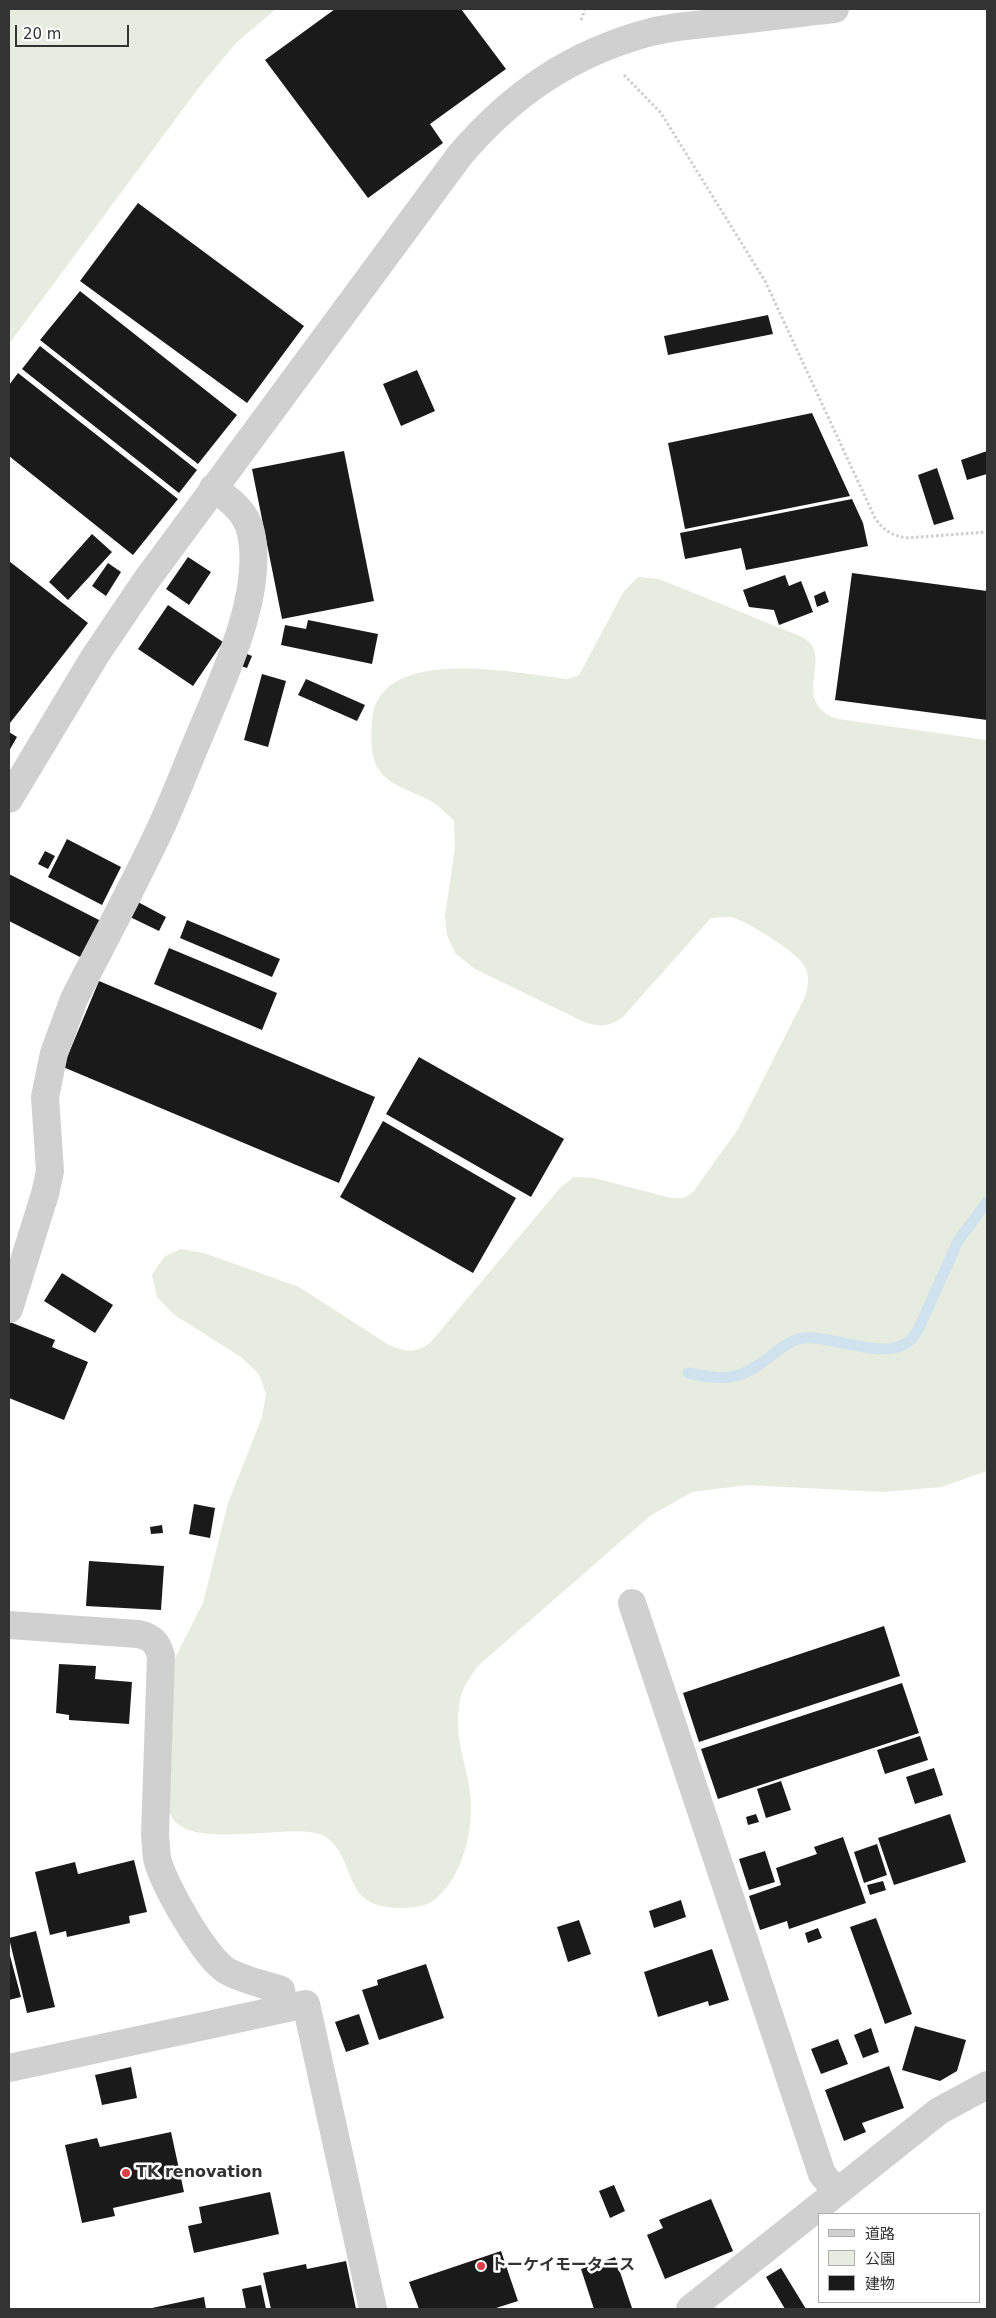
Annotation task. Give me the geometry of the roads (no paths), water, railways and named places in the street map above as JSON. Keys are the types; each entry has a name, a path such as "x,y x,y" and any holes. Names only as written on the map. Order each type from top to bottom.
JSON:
{"street":[{"path":"9,799 95,656 213,488 460,155 485,126 514,99 546,77 579,58 610,45 662,30 835,9"},
{"path":"9,1309 45,1194 50,1171 45,1097 54,1053 63,1026 74,999 154,843 224,677 245,614 253,556 251,530 243,515 232,502 213,488"},
{"path":"632,1603 822,2174 837,2192"},
{"path":"9,1626 138,1634 150,1636 158,1645 161,1656 155,1835 157,1859 166,1881 210,1958 226,1970 281,1990 284,2008"},
{"path":"9,2068 306,2004 373,2309"},
{"path":"690,2309 939,2110 987,2085"}],"waterway":[{"path":"688,1373 715,1377 735,1376 754,1368 789,1343 803,1338 815,1338 886,1349 898,1347 908,1342 918,1330 958,1241 987,1202"}],"place":[{"name":"TK renovation","path":"126,2173"},
{"name":"トーケイモータース","path":"481,2266"}]}
